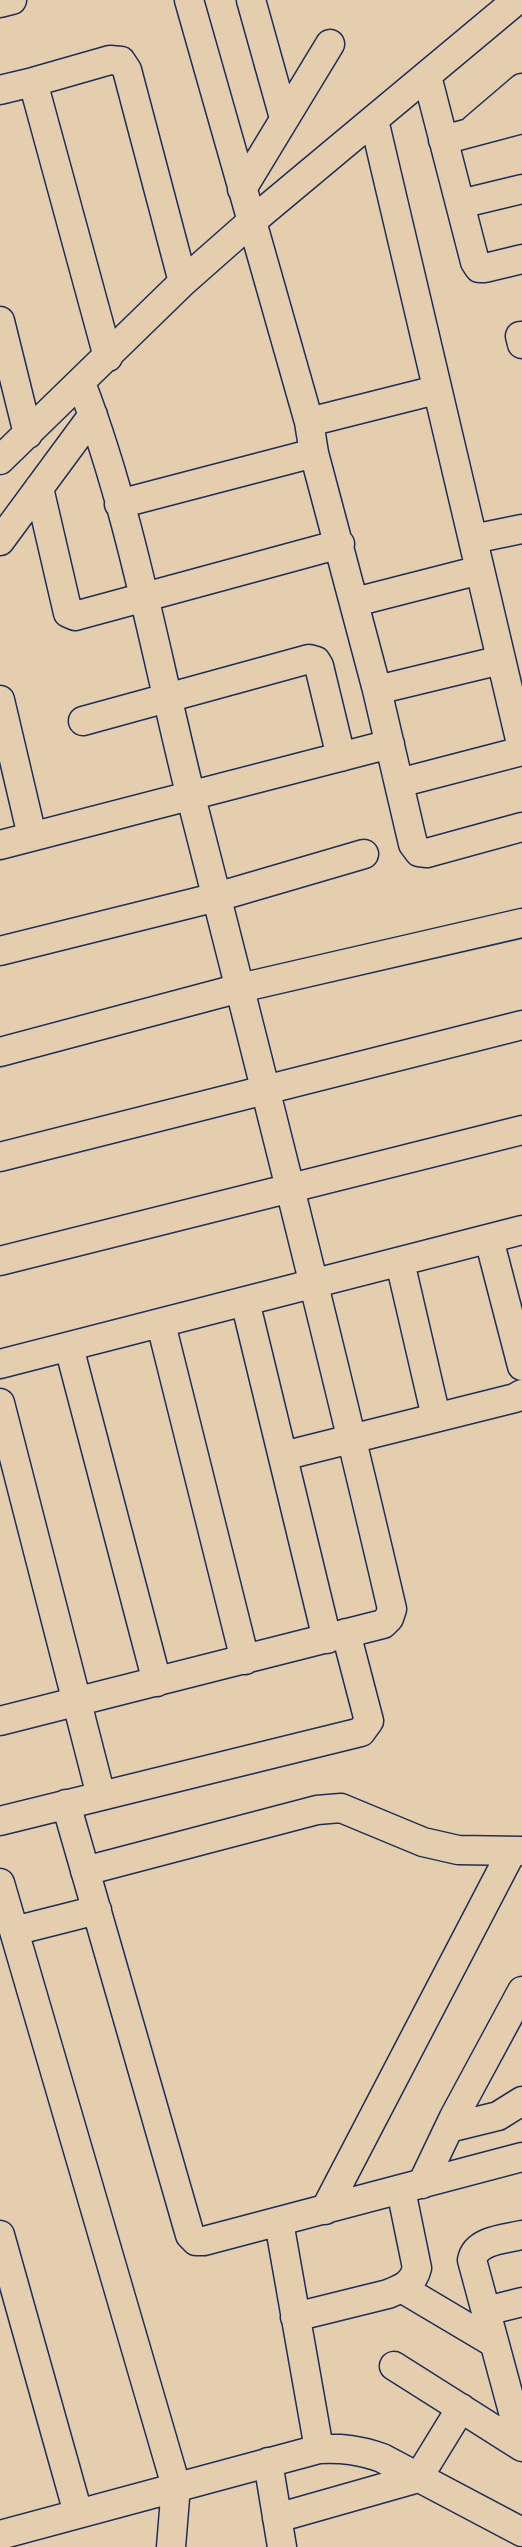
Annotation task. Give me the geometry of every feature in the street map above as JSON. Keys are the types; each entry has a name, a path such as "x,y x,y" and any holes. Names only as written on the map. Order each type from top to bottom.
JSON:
{"street":[{"path":"0,3 12,0"},
{"path":"189,0 309,422 314,452 355,602 413,844 419,852 427,853 522,827"},
{"path":"251,0 284,118"},
{"path":"0,460 183,282 251,222 517,0"},
{"path":"242,189 330,44"},
{"path":"0,90 110,60 121,62 127,70 183,282"},
{"path":"427,76 475,262 479,268 522,259"},
{"path":"33,82 108,357"},
{"path":"470,133 522,88"},
{"path":"443,140 522,119"},
{"path":"374,120 522,749 399,783"},
{"path":"460,204 522,188"},
{"path":"0,321 28,434"},
{"path":"0,1721 383,1624 389,1618 392,1609 352,1438 288,1188 144,600 119,504 93,415 81,383"},
{"path":"309,422 436,390"},
{"path":"0,541 93,415"},
{"path":"119,504 314,452"},
{"path":"39,488 68,613 75,616 144,600 340,544"},
{"path":"473,539 522,528"},
{"path":"355,602 480,570"},
{"path":"83,721 309,659 316,661 341,757"},
{"path":"377,690 501,660"},
{"path":"0,700 32,836"},
{"path":"0,845 390,744"},
{"path":"0,951 217,897 364,854"},
{"path":"0,1052 240,988 522,923"},
{"path":"0,1157 522,1025"},
{"path":"0,1261 522,1130"},
{"path":"0,1364 522,1230"},
{"path":"489,1239 517,1323 522,1366"},
{"path":"400,1262 436,1417"},
{"path":"0,1822 361,1732 369,1721 337,1636 283,1456 245,1301"},
{"path":"161,1324 245,1660"},
{"path":"69,1347 157,1682"},
{"path":"283,1456 514,1398 522,1394"},
{"path":"0,1403 101,1796"},
{"path":"66,1804 190,2235 196,2241 204,2241 279,2222 522,2157"},
{"path":"86,1871 318,1810 341,1808 423,1842 458,1850 517,1851 325,2210"},
{"path":"0,1883 176,2486 172,2547"},
{"path":"14,1931 97,1910"},
{"path":"295,2317 388,2294 403,2288 414,2279 417,2268 411,2187 449,2128 522,1991"},
{"path":"449,2128 498,2116 522,2101"},
{"path":"279,2222 319,2449"},
{"path":"522,2235 479,2246 474,2251 472,2260 494,2343 513,2375 522,2446"},
{"path":"2,2249 78,2514"},
{"path":"403,2288 494,2343"},
{"path":"486,2311 522,2302"},
{"path":"394,2366 522,2446"},
{"path":"277,2518 418,2478 461,2408"},
{"path":"0,2535 319,2449 362,2450 382,2458 522,2532"},
{"path":"268,2462 282,2547"},
{"path":"502,2547 522,2541"}]}
